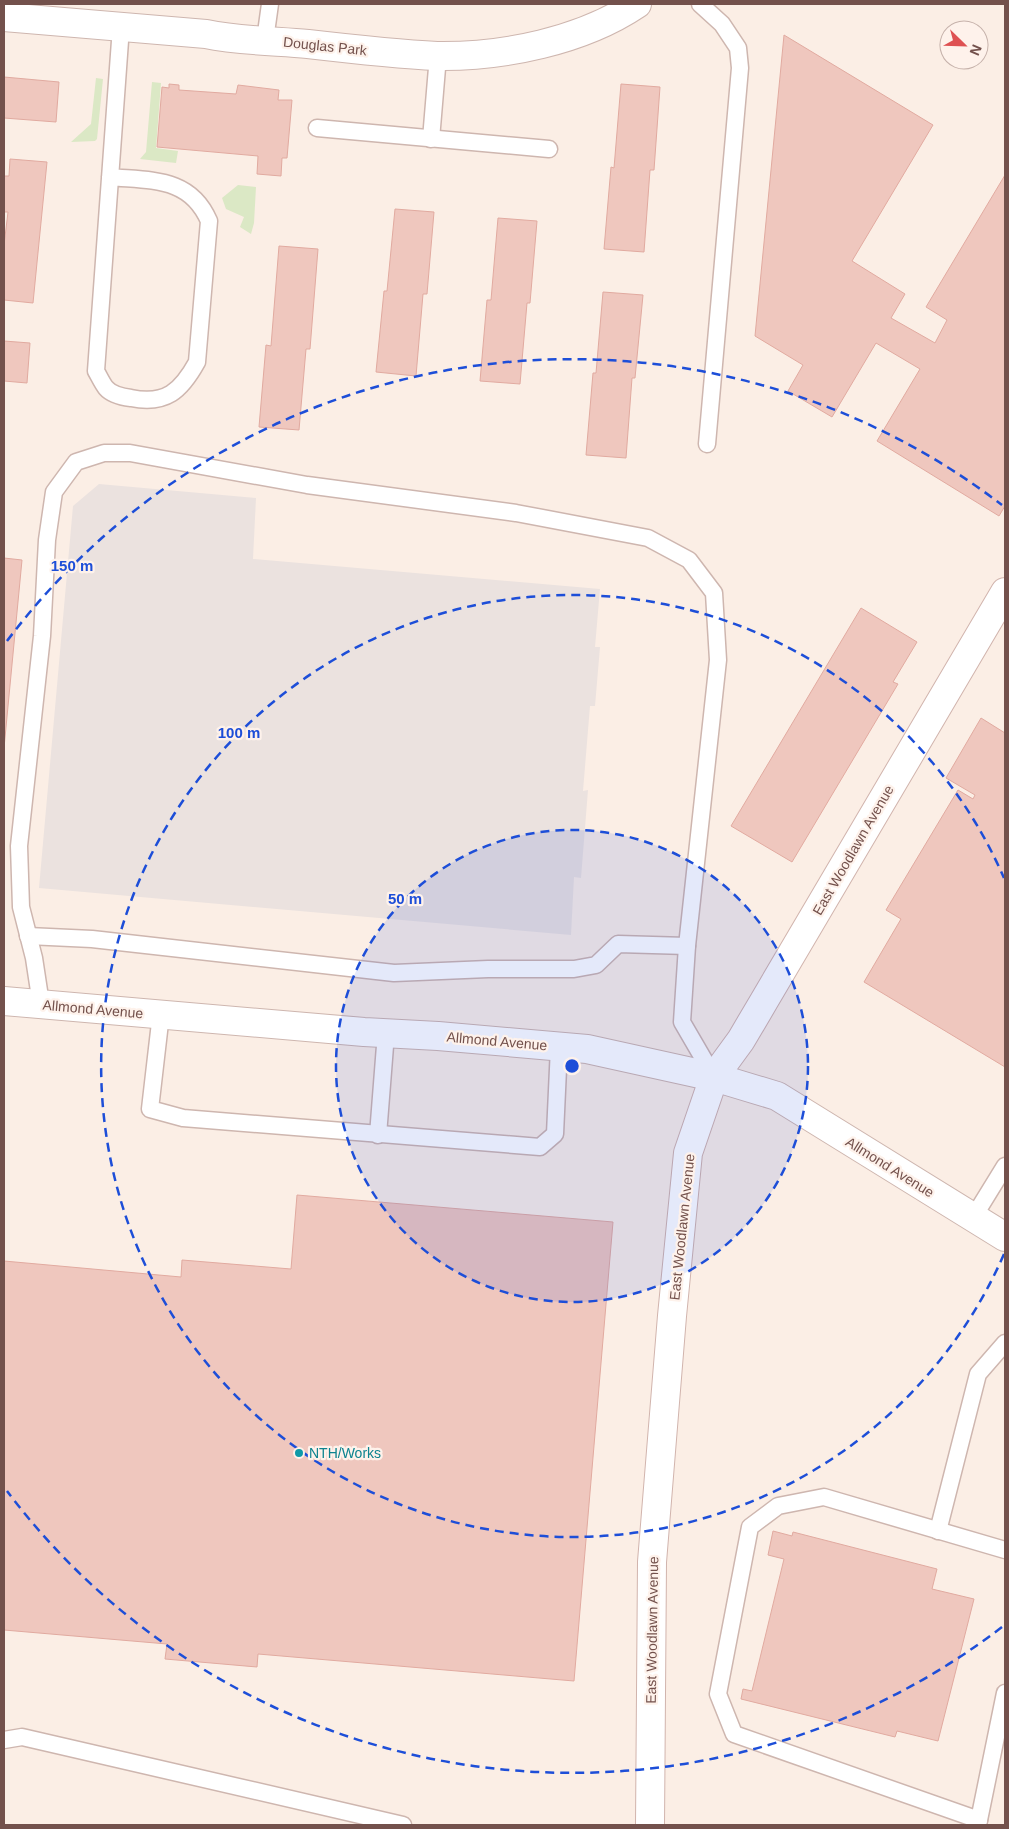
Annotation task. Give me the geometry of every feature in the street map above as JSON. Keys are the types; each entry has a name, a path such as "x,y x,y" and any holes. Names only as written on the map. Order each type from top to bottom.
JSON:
{"street":[{"name":"Douglas Park","path":"4,17 438,56 487,53 534,46 574,34 625,12 637,4"},
{"name":"East Woodlawn Avenue","path":"650,1825 652,1562 672,1316 688,1153 714,1077 741,1040 1005,592"},
{"name":"Allmond Avenue","path":"4,1001 386,1034 587,1049 714,1077 777,1096 1005,1237"}],"lane":[{"path":"265,40 270,4"},
{"path":"700,4 722,24 738,48 740,68 707,444"},
{"path":"110,177 158,182 178,187 191,195 203,208 209,221 197,362 178,390 161,399 140,400 119,396 107,389 96,371 110,177 121,27"},
{"path":"431,138 438,56"},
{"path":"317,128 549,149"},
{"path":"41,1004 34,958 21,907 19,846 42,636 47,540 54,492 76,462 104,453 130,454 307,486 516,513 648,538 689,560 714,593 718,660 687,946 682,1022 714,1077"},
{"path":"28,936 92,939 394,973 488,969 574,969 596,965 618,944 687,946"},
{"path":"161,1014 150,1109 183,1118 378,1135 540,1147 555,1134 559,1047"},
{"path":"378,1135 386,1034"},
{"path":"973,1218 1005,1166"},
{"path":"938,1531 978,1374 1005,1343"},
{"path":"1005,1550 824,1497 778,1506 750,1528 718,1694 734,1734 978,1822 1005,1694"},
{"path":"4,1740 22,1737 403,1825"}],"shaded area":[{"path":"99,484 256,498 253,559 600,589 595,647 600,647 595,706 590,706 583,791 588,790 581,878 574,877 571,935 39,888 73,506"}],"green space":[{"path":"96,78 103,79 97,139 95,141 71,142 91,124"},
{"path":"152,82 161,83 156,148 178,151 176,163 140,159 146,152"},
{"path":"238,185 256,187 254,223 251,234 240,227 244,217 226,209 222,198"}],"building":[{"path":"784,35 933,125 852,261 905,294 891,318 935,343 947,320 926,307 1005,175 1005,506 999,516 877,441 920,369 876,343 832,417 788,391 803,365 755,336"},
{"path":"4,77 59,82 56,122 4,118"},
{"path":"169,84 179,85 179,90 236,94 238,85 279,90 278,100 292,100 287,158 282,158 281,176 257,174 258,156 157,147 162,87 169,88"},
{"path":"621,84 660,87 654,170 650,170 644,252 604,249 611,167 614,168"},
{"path":"10,159 47,162 33,303 4,300 4,245 8,212 4,212 4,176 9,176"},
{"path":"395,209 434,212 427,294 423,294 416,376 376,372 384,291 387,291"},
{"path":"498,218 537,221 530,303 527,303 520,384 480,381 487,300 491,300"},
{"path":"279,246 318,249 310,349 306,349 299,430 259,427 266,345 271,346"},
{"path":"603,292 643,295 635,378 632,378 626,458 586,455 593,373 596,373"},
{"path":"4,341 30,343 27,383 4,381"},
{"path":"4,558 22,560 4,748"},
{"path":"861,608 917,642 893,682 898,684 792,862 731,826"},
{"path":"981,718 1005,733 1005,1067 864,982 901,919 886,910 958,790 973,799 975,795 946,778"},
{"name":"NTH/Works","path":"297,1195 613,1222 574,1681 258,1654 257,1667 165,1659 167,1644 4,1630 4,1261 181,1277 182,1260 291,1269"},
{"path":"773,1531 792,1536 793,1532 937,1569 932,1589 974,1599 938,1741 897,1731 895,1737 741,1699 743,1689 752,1691 784,1559 768,1555"}],"place":[{"name":"NTH/Works","path":"299,1453"}]}
